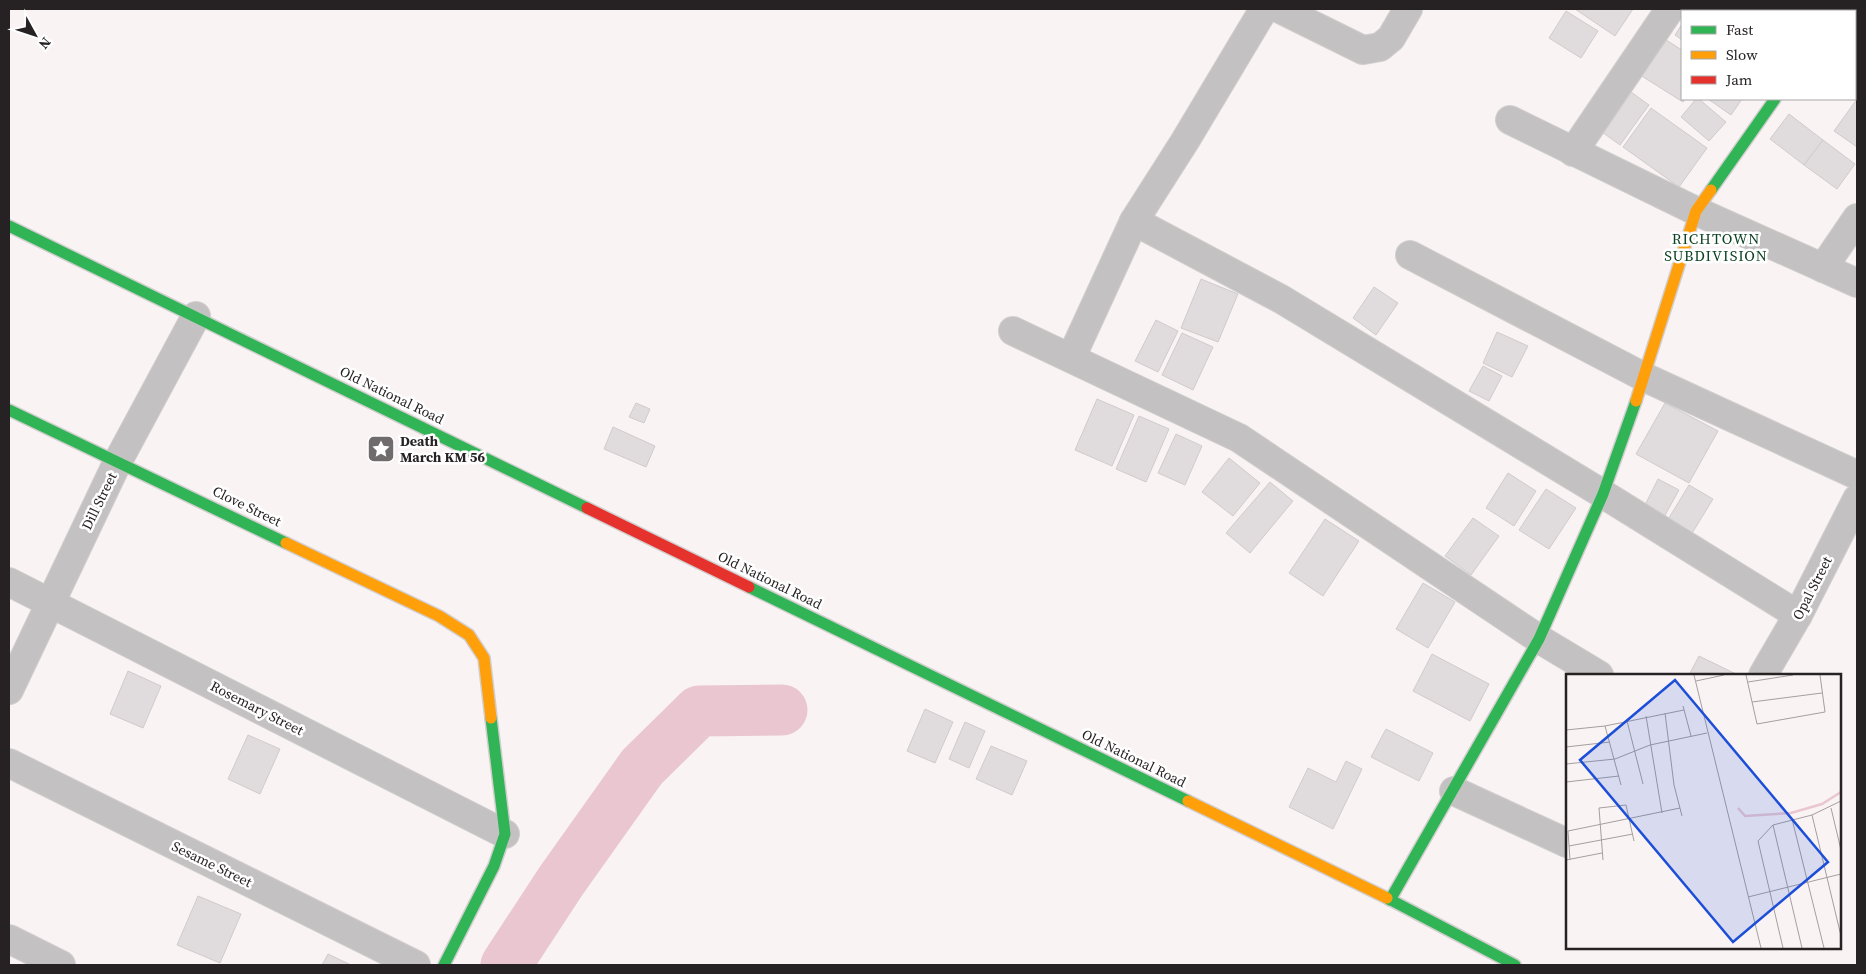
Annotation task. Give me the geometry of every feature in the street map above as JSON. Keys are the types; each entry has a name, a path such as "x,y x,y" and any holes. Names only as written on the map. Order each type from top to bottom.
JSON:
{"street":[{"path":"1071,358 1134,221 1185,141 1264,9"},
{"path":"1280,9 1363,50 1380,48 1391,38 1408,9"},
{"path":"1573,152 1670,9"},
{"path":"1390,900 1539,639 1603,494 1644,377 1696,211 1774,100"},
{"path":"1510,120 1696,211 1857,283"},
{"path":"1823,268 1857,218"},
{"path":"1134,221 1281,299 1603,494 1798,615"},
{"name":"Old National Road","path":"9,226 1390,900 1515,965"},
{"path":"1410,254 1644,377 1857,475"},
{"name":"Dill Street","path":"9,690 118,461 196,316"},
{"path":"1013,331 1239,438 1539,639 1597,674"},
{"name":"Clove Street","path":"9,410 439,616 469,635 484,658 505,834"},
{"name":"Opal Street","path":"1764,674 1798,615 1857,499"},
{"name":"Rosemary Street","path":"9,582 505,834"},
{"name":"Sesame Street","path":"9,763 416,965"},
{"path":"1454,790 1566,843"},
{"path":"444,965 494,866 505,834"},
{"path":"9,939 61,965"}],"building":[{"path":"1575,9 1633,9 1615,36"},
{"path":"1759,9 1811,9 1810,10"},
{"path":"1566,11 1598,31 1581,58 1549,38"},
{"path":"1681,26 1681,39 1675,35"},
{"path":"1663,38 1681,49 1681,100 1684,100 1683,102 1640,75"},
{"path":"1624,87 1649,105 1620,145 1595,127"},
{"path":"1857,99 1857,147 1834,131"},
{"path":"1695,100 1700,100 1726,122 1709,141 1681,117"},
{"path":"1709,100 1741,100 1731,115"},
{"path":"1651,108 1707,148 1679,187 1623,147"},
{"path":"1789,114 1823,140 1804,165 1770,139"},
{"path":"1823,140 1855,164 1837,189 1804,165"},
{"path":"1201,279 1238,294 1218,342 1181,328"},
{"path":"1374,287 1398,303 1376,335 1353,318"},
{"path":"1156,320 1178,331 1158,372 1135,361"},
{"path":"1497,332 1528,346 1512,377 1483,363"},
{"path":"1182,333 1213,347 1193,390 1162,375"},
{"path":"1483,366 1502,376 1489,401 1469,391"},
{"path":"1097,399 1134,415 1112,466 1075,450"},
{"path":"636,403 650,409 644,423 629,417"},
{"path":"1665,403 1718,431 1689,483 1636,454"},
{"path":"1139,416 1169,429 1146,482 1116,469"},
{"path":"613,427 655,446 646,467 604,449"},
{"path":"1176,434 1202,446 1185,485 1158,473"},
{"path":"1229,458 1260,483 1233,516 1202,492"},
{"path":"1508,473 1536,491 1514,526 1486,508"},
{"path":"1658,479 1679,490 1663,519 1643,509"},
{"path":"1270,482 1293,501 1250,553 1226,533"},
{"path":"1689,485 1713,499 1691,535 1667,521"},
{"path":"1546,489 1576,508 1549,549 1519,530"},
{"path":"1473,518 1499,536 1471,575 1445,556"},
{"path":"1325,519 1359,541 1323,596 1289,573"},
{"path":"1423,583 1455,602 1428,648 1396,629"},
{"path":"1432,654 1489,684 1470,721 1413,691"},
{"path":"1699,656 1736,674 1690,674"},
{"path":"128,671 161,686 143,728 110,714"},
{"path":"925,709 953,722 935,763 907,751"},
{"path":"965,722 985,731 969,768 949,759"},
{"path":"1386,729 1433,753 1419,781 1371,757"},
{"path":"248,735 280,749 260,794 228,779"},
{"path":"991,746 1027,761 1012,795 976,779"},
{"path":"1346,761 1362,769 1333,829 1289,807 1308,768 1336,782"},
{"path":"198,896 241,914 220,963 177,945"},
{"path":"328,954 351,965 322,965"}],"waterway":[{"path":"506,965 561,881 642,767 699,711 782,710"}],"traffic: fast":[{"path":"1711,190 1774,100"},
{"path":"9,226 587,508"},
{"path":"1390,900 1539,639 1603,494 1636,401"},
{"path":"9,410 286,543"},
{"path":"749,587 1188,801"},
{"path":"444,965 494,866 505,834 491,718"},
{"path":"1387,898 1515,965"}],"traffic: slow":[{"path":"1636,401 1696,211 1711,190"},
{"path":"286,543 439,616 469,635 484,658 491,718"},
{"path":"1188,801 1387,898"}],"traffic: jam":[{"path":"587,508 749,587"}],"place":[{"name":"Death March KM 56","path":"381,449"}],"district":[{"name":"RICHTOWN SUBDIVISION","path":"1716,246"}]}
